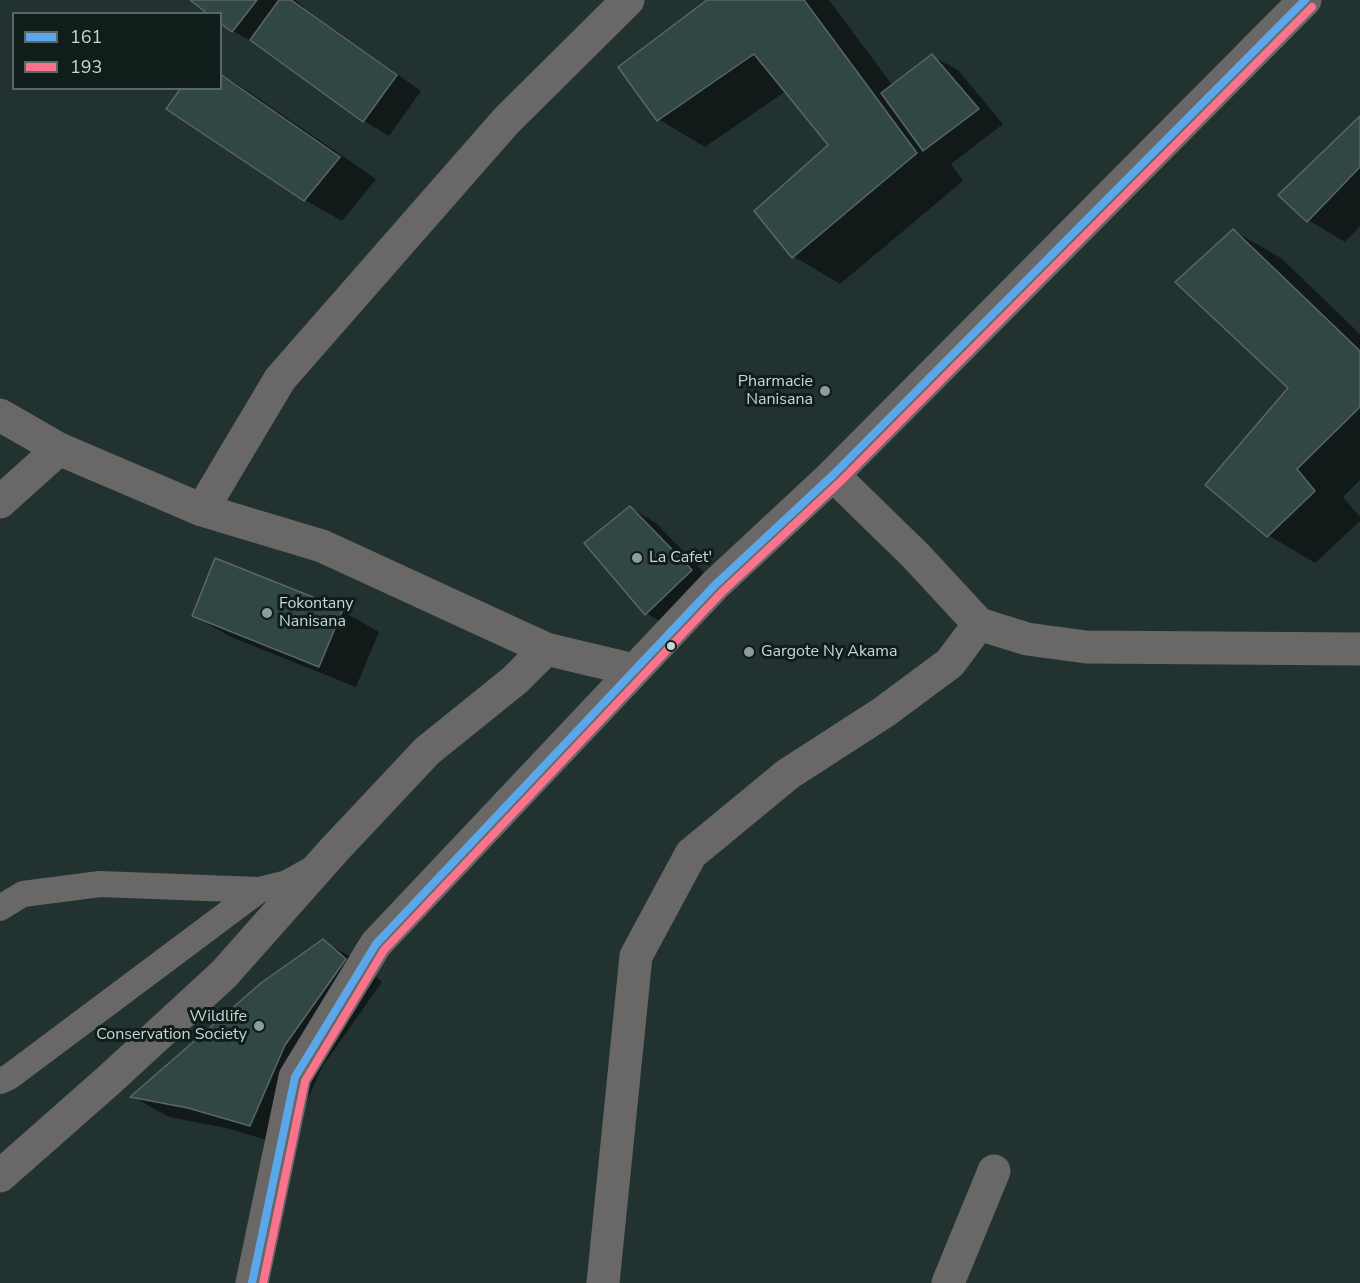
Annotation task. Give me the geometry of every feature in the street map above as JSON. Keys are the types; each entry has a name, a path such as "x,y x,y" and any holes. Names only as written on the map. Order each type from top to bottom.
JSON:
{"street":[{"path":"202,510 280,379 506,121 628,0"},
{"path":"252,1283 295,1077 376,944 714,585 833,475 1305,0"},
{"path":"0,415 59,449 202,510 322,546 546,649 634,669"},
{"path":"0,502 59,449"},
{"path":"833,475 916,556 979,624 1027,639 1086,647 1360,649"},
{"path":"603,1283 636,956 691,854 788,774 884,712 950,663 979,624"},
{"path":"0,1176 224,974 427,751 514,680 546,649"},
{"path":"948,1283 994,1171"}],"lane":[{"path":"0,908 23,894 100,884 259,890 287,883 324,862"},
{"path":"0,1081 9,1077 259,890"}],"building":[{"path":"190,0 257,0 232,32 222,24 222,12 205,12"},
{"path":"279,0 291,0 397,75 363,122 250,40"},
{"path":"707,0 804,0 917,153 792,258 754,211 828,145 754,54 657,121 618,67"},
{"path":"932,54 979,109 923,151 881,93"},
{"path":"222,75 340,157 304,201 166,109 180,90 222,90"},
{"path":"1360,116 1360,167 1307,222 1278,195"},
{"path":"1233,229 1360,351 1360,407 1297,469 1315,491 1267,537 1205,485 1288,388 1175,282"},
{"path":"630,506 692,570 645,615 584,543"},
{"name":"Fokontany Nanisana","path":"215,558 343,609 319,667 192,616"},
{"path":"323,939 346,959 285,1045 250,1126 188,1108 130,1097 261,983"}],"transit line":[{"name":"161","path":"252,1283 295,1077 376,944 715,585 833,475 1305,0"},
{"name":"193","path":"263,1283 305,1081 384,950 722,592 840,482 1312,7"}],"place":[{"name":"Pharmacie Nanisana","path":"825,391"},
{"name":"La Cafet'","path":"637,558"},
{"name":"Fokontany Nanisana","path":"267,613"},
{"name":"Gargote Ny Akama","path":"749,652"},
{"name":"Wildlife Conservation Society","path":"259,1026"}]}
